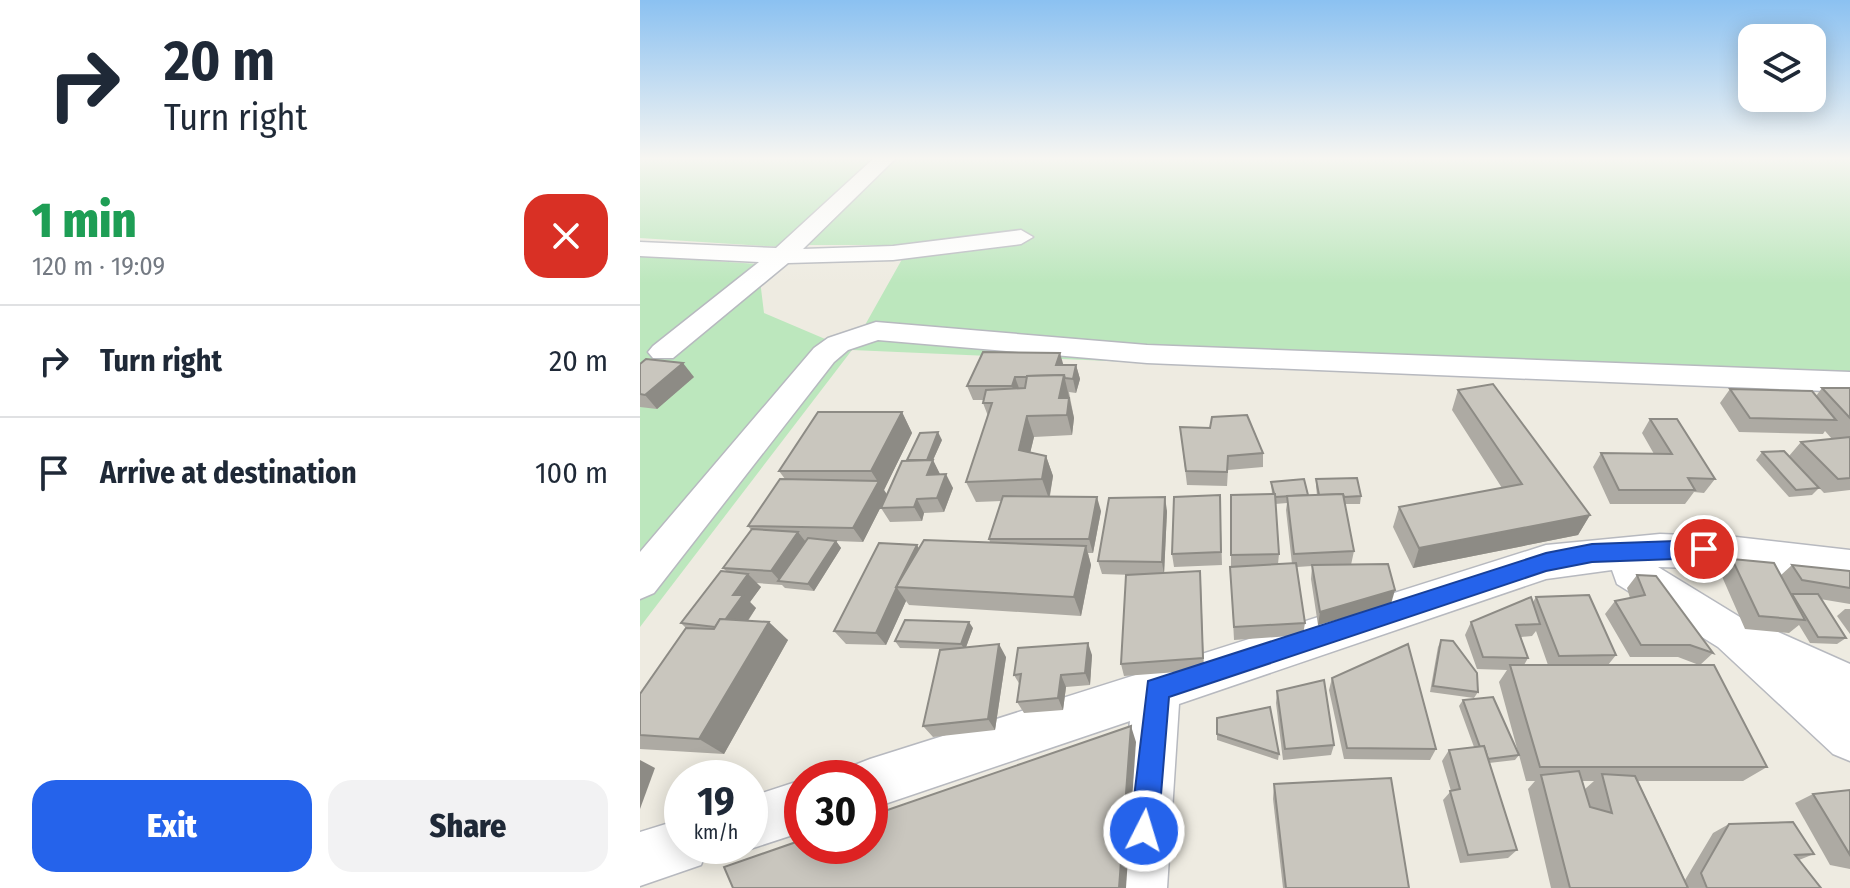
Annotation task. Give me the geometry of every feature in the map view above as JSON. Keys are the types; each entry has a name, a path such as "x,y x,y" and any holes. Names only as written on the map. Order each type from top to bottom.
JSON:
{"street":[{"path":"663,352 780,257 841,200"},
{"path":"640,249 780,257 893,253 1021,237"},
{"path":"640,581 824,355 847,340 876,331 1147,354 1850,382"},
{"path":"888,778 1546,562 1599,553 1704,549 1850,567"},
{"path":"1599,553 1733,633 1850,687"},
{"path":"1733,633 1850,737"},
{"path":"1139,888 1157,689"},
{"path":"640,859 664,852"}],"green space":[{"path":"640,200 832,200 781,247 640,238"},
{"path":"853,200 1850,200 1850,393 852,350 640,627 640,256 758,264 764,313 851,350 910,245 808,245"}],"building":[{"path":"983,352 1060,353 1056,365 1076,365 1073,379 1064,375 1027,376 1015,377 1012,386 967,386"},
{"path":"646,359 683,363 645,395 640,394 640,364"},
{"path":"1064,375 1059,398 1069,398 1067,415 1027,416 1019,450 1046,456 1042,479 966,482 992,403 983,403 986,390 1025,388 1027,376"},
{"path":"1493,384 1590,515 1419,548 1399,507 1522,484 1458,390"},
{"path":"1822,388 1850,388 1850,418"},
{"path":"1730,389 1812,391 1836,420 1750,418"},
{"path":"818,412 902,412 871,471 779,471"},
{"path":"1247,415 1263,453 1228,456 1227,472 1186,471 1180,427 1210,428 1212,417"},
{"path":"1650,419 1677,419 1715,479 1688,478 1695,490 1619,490 1601,453 1672,454"},
{"path":"938,432 927,460 907,460 920,433"},
{"path":"1850,437 1850,478 1838,479 1801,442"},
{"path":"1784,451 1819,488 1796,490 1762,452"},
{"path":"933,460 927,475 946,474 937,498 917,499 914,507 881,508 902,461"},
{"path":"1357,478 1361,496 1319,495 1316,479"},
{"path":"780,479 879,481 853,528 748,526"},
{"path":"1304,479 1308,495 1275,497 1271,482"},
{"path":"1275,494 1279,554 1231,555 1231,495"},
{"path":"1343,494 1354,551 1294,554 1287,496"},
{"path":"1220,495 1221,552 1172,554 1174,497"},
{"path":"1003,496 1097,497 1089,539 989,539"},
{"path":"1165,497 1162,562 1098,561 1109,498"},
{"path":"752,529 798,532 771,571 723,568"},
{"path":"808,538 836,541 808,584 778,581"},
{"path":"924,540 1086,546 1074,597 896,587"},
{"path":"879,543 917,545 876,633 834,631"},
{"path":"1732,559 1774,563 1805,620 1759,616"},
{"path":"1296,563 1305,623 1234,627 1230,567"},
{"path":"1388,564 1395,590 1320,612 1312,565"},
{"path":"1792,565 1850,571 1850,588 1802,580"},
{"path":"721,571 748,574 733,595 743,595 725,620 720,619 715,627 681,623"},
{"path":"1200,571 1203,658 1121,664 1126,575"},
{"path":"1637,575 1656,576 1713,653 1690,645 1641,645 1615,601 1645,595"},
{"path":"1792,594 1818,594 1846,638 1818,637"},
{"path":"1589,595 1616,655 1559,656 1536,597"},
{"path":"1531,597 1540,624 1516,625 1528,658 1483,657 1471,622"},
{"path":"720,619 769,622 699,739 640,735 640,694 686,628 714,629"},
{"path":"905,620 969,622 961,644 895,641"},
{"path":"1441,640 1453,641 1477,673 1478,692 1433,686"},
{"path":"1088,643 1085,673 1061,675 1058,698 1017,702 1021,674 1014,675 1018,648"},
{"path":"999,644 988,719 923,726 940,650"},
{"path":"1408,644 1436,749 1347,748 1332,678"},
{"path":"1510,665 1714,665 1767,767 1540,767"},
{"path":"1324,680 1334,745 1285,749 1277,691"},
{"path":"1493,697 1519,755 1488,759 1484,746 1480,747 1463,700"},
{"path":"1270,707 1279,754 1217,734 1217,718"},
{"path":"1131,726 1119,888 733,888 724,867 733,864 768,864 768,852 784,846 784,864 888,864 888,810"},
{"path":"1484,746 1517,850 1468,855 1450,791 1460,789 1449,750"},
{"path":"1579,771 1590,807 1612,813 1602,774 1635,776 1688,888 1570,888 1541,775"},
{"path":"1391,778 1409,888 1286,888 1274,784"},
{"path":"1850,790 1850,855 1813,794"},
{"path":"1793,822 1814,854 1795,855 1821,888 1707,888 1701,873 1729,824"}],"route":[{"path":"1144,831 1157,689 1546,562 1592,553 1704,549"}]}
